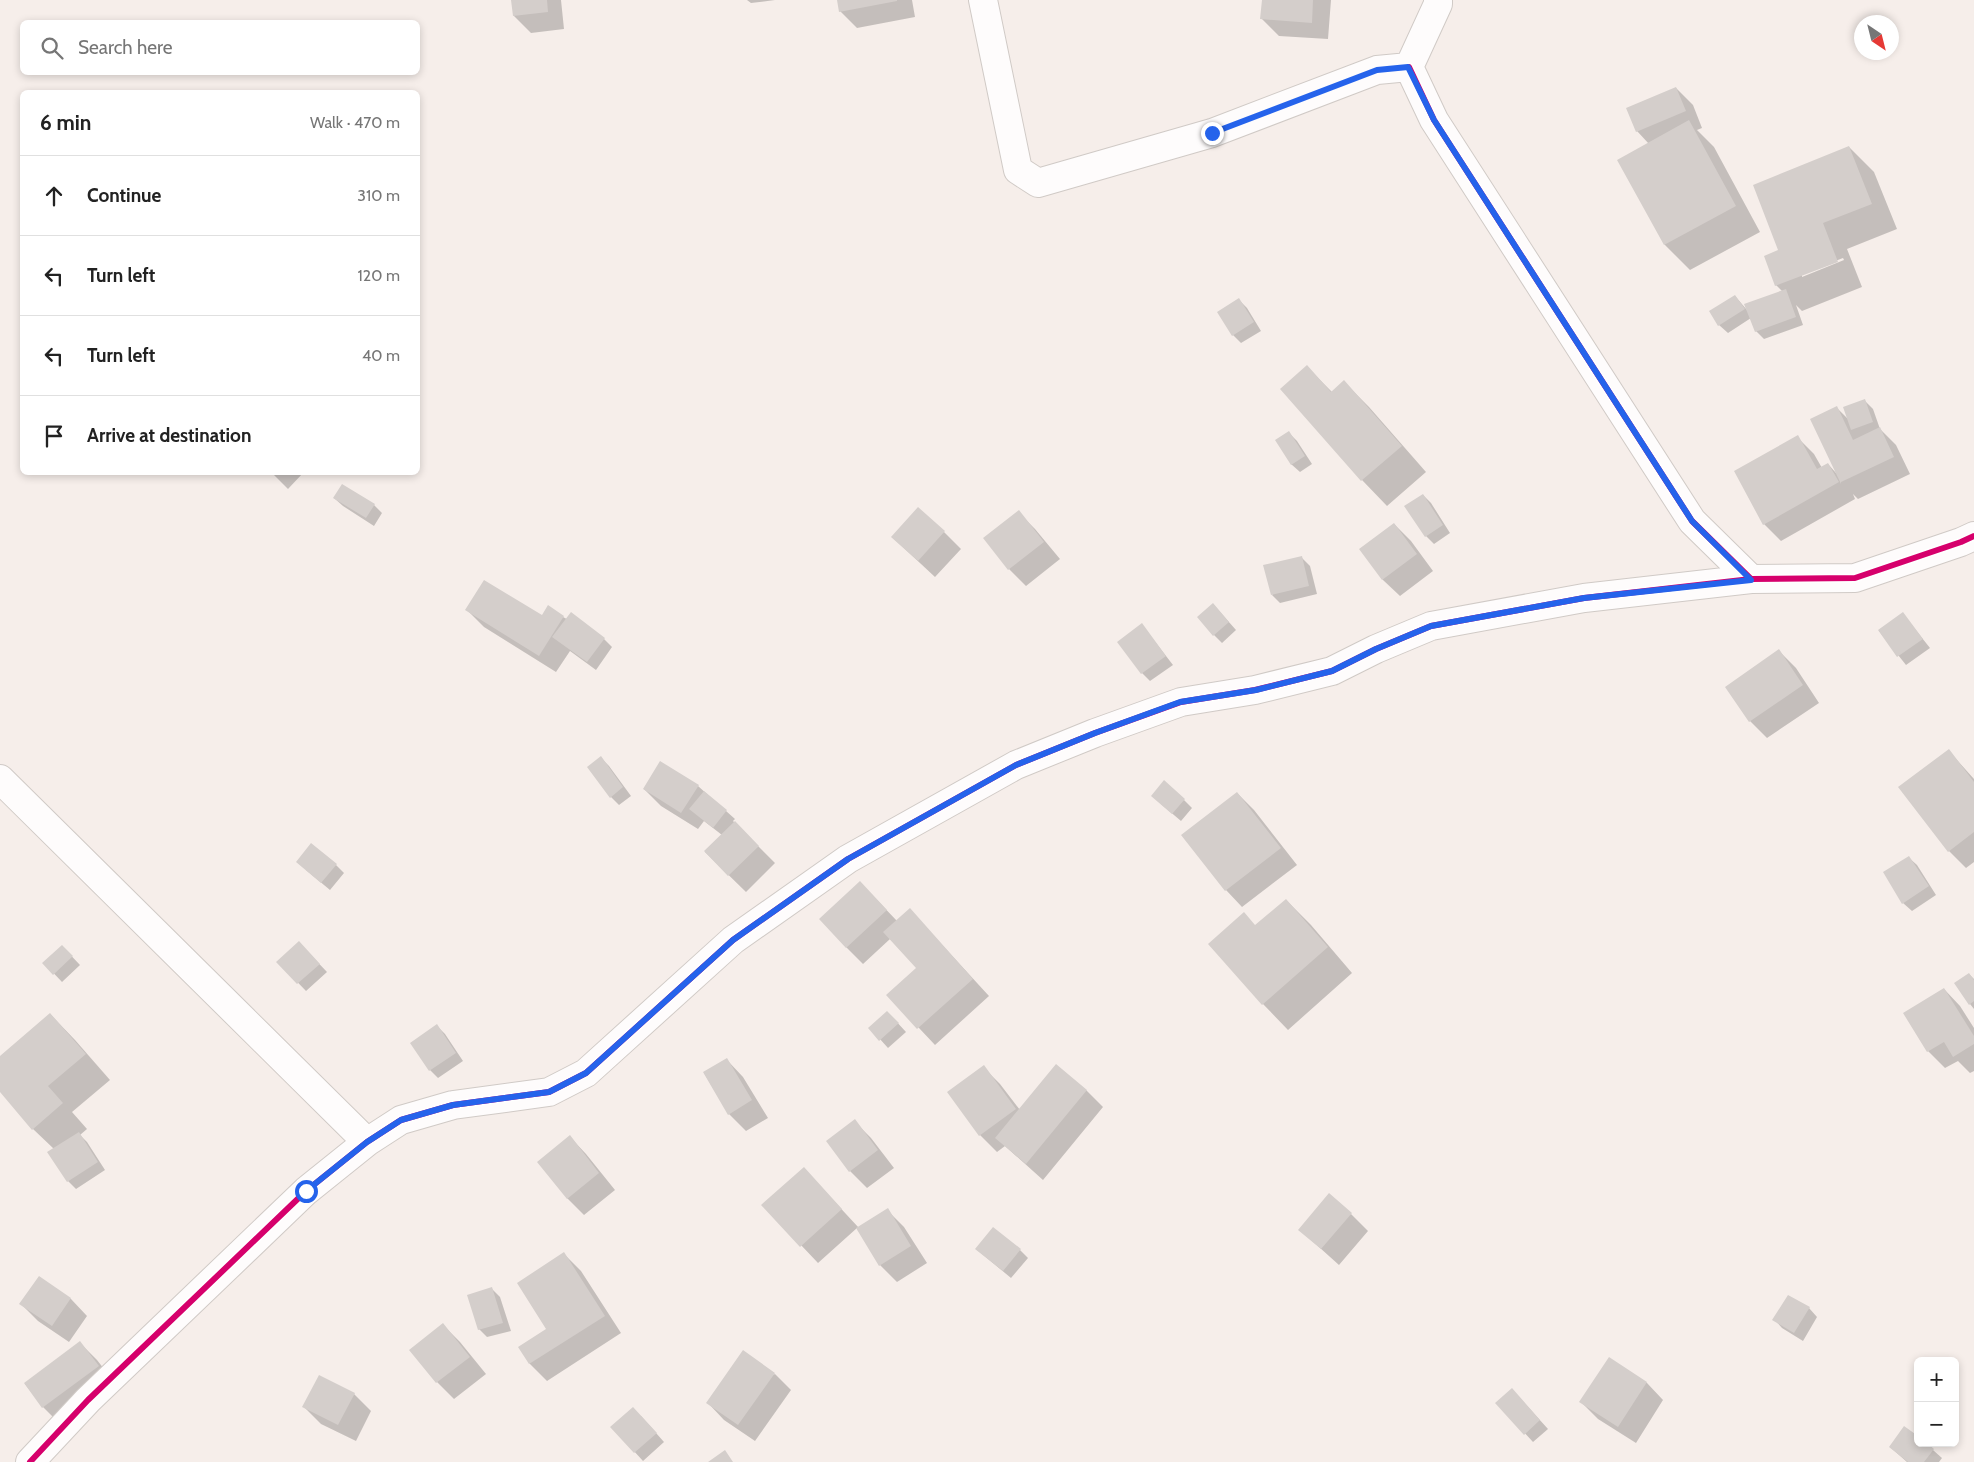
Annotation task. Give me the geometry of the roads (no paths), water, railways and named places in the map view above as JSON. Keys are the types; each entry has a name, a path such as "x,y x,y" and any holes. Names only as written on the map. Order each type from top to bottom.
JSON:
{"street":[{"path":"983,0 1018,170 1038,183 1212,133 1377,70 1408,67"},
{"path":"1408,67 1438,4 1438,0"},
{"path":"1408,67 1434,120 1692,521 1751,580"},
{"path":"30,1462 88,1400 299,1197 367,1142 401,1120 453,1105 549,1092 586,1073 733,940 848,859 1016,765 1180,702 1256,690 1332,671 1376,649 1431,626 1584,598 1751,580 1855,578 1974,536"},
{"path":"0,779 367,1142"}]}
